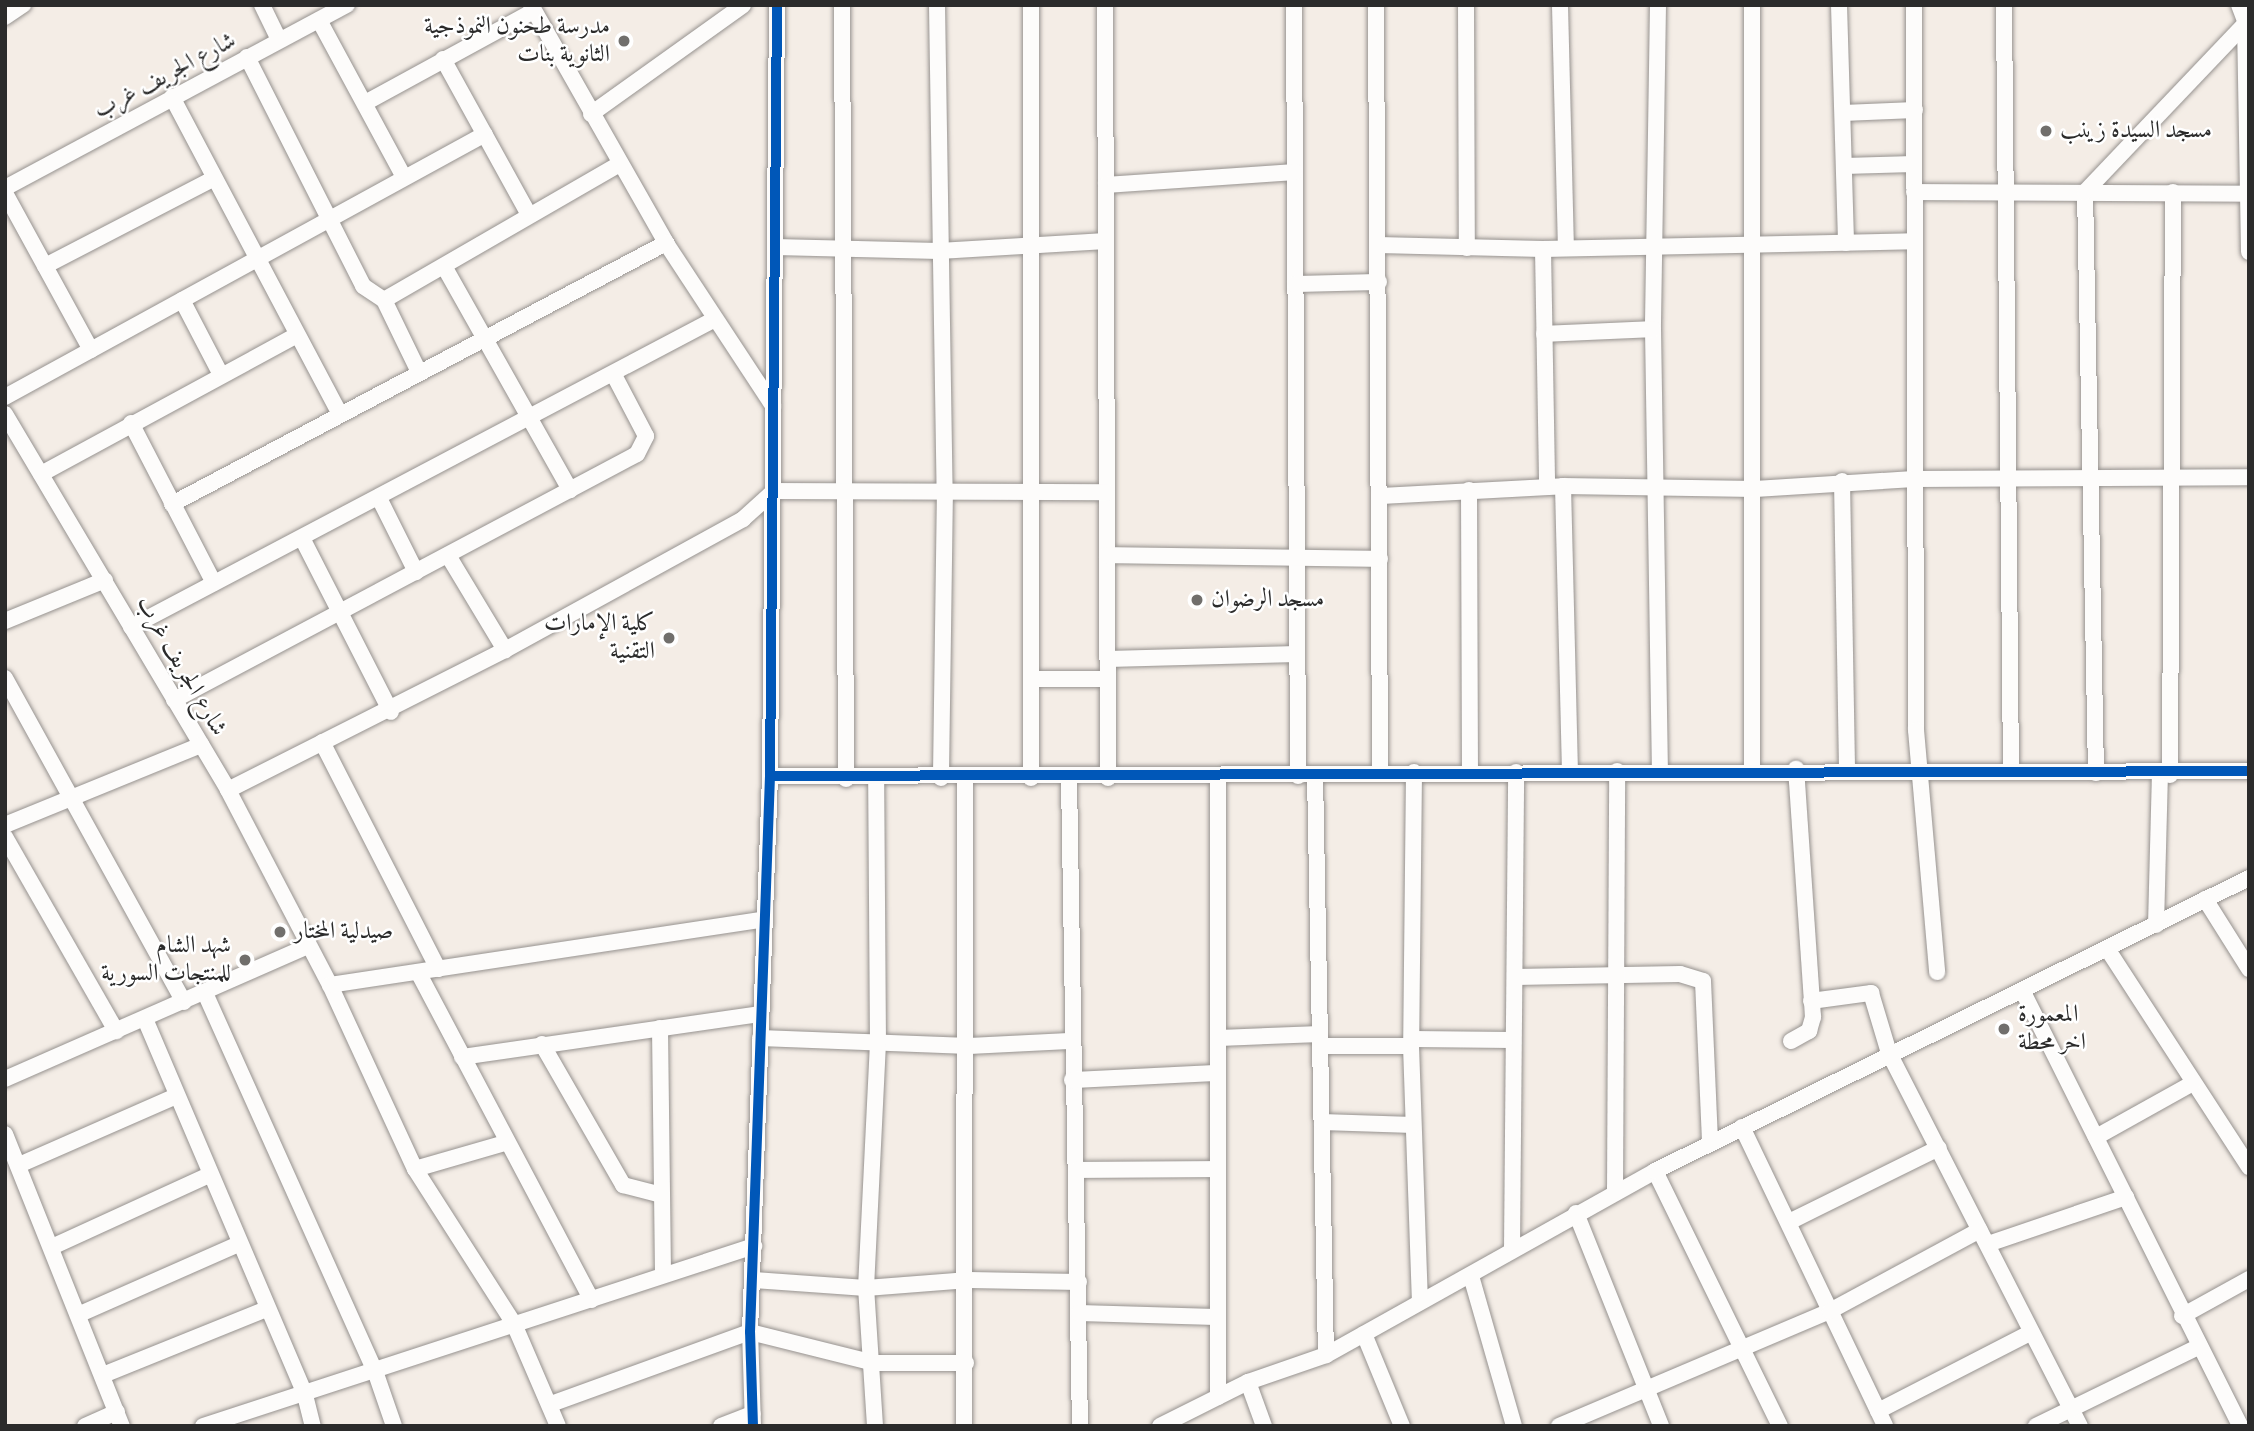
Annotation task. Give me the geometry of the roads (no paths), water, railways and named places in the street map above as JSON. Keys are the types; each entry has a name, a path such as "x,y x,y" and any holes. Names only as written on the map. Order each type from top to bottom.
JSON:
{"street":[{"path":"5,17 23,5"},
{"path":"262,5 279,40"},
{"name":"شارع الجريف غرب","path":"5,191 172,97 347,5"},
{"path":"591,114 743,5"},
{"path":"721,1426 753,1420 750,1332 754,1280 761,920 769,776 774,491 777,5"},
{"path":"842,5 848,489 846,779"},
{"path":"937,5 944,488 941,778"},
{"path":"1031,5 1031,778"},
{"path":"1105,5 1108,778"},
{"path":"1294,5 1297,776"},
{"path":"1376,5 1381,496 1380,773"},
{"path":"1466,5 1467,248"},
{"path":"1560,5 1566,247"},
{"path":"1658,5 1653,329 1660,772"},
{"path":"1752,5 1755,489 1752,770"},
{"path":"1839,5 1846,243"},
{"path":"1914,5 1916,730 1924,767 1937,972"},
{"path":"2004,5 2003,191 2011,770"},
{"path":"2239,5 2247,21 2249,252"},
{"path":"365,103 532,8 666,243 773,406"},
{"path":"319,20 404,177"},
{"path":"2096,773 2085,192 2247,21"},
{"path":"247,57 363,286 384,300 419,372"},
{"path":"443,59 528,215"},
{"path":"172,97 339,413"},
{"path":"1843,113 1915,110"},
{"path":"5,397 485,134"},
{"path":"384,300 445,268 528,215 620,164"},
{"path":"1844,166 1914,164"},
{"path":"1106,185 1295,172"},
{"path":"45,266 213,178"},
{"path":"5,191 91,350"},
{"path":"1914,192 2248,194"},
{"path":"2156,925 2165,775 2173,192"},
{"path":"775,247 844,251 939,251 1106,241"},
{"path":"1378,245 1543,249 1752,242 1914,241"},
{"path":"172,504 339,413 666,243"},
{"path":"1543,249 1544,334 1570,771"},
{"path":"445,268 570,490"},
{"path":"1295,284 1379,282"},
{"path":"182,300 221,375"},
{"path":"131,627 615,377 715,319"},
{"path":"1544,334 1653,329"},
{"path":"41,474 297,335"},
{"path":"174,700 343,614 570,490 643,446 640,420 615,377"},
{"name":"شارع الجريف غرب","path":"5,414 228,790 330,985 415,1169 514,1324 551,1404 558,1426"},
{"path":"131,423 214,583"},
{"path":"1381,496 1555,487 1755,489 1842,481 1914,479 2249,477"},
{"path":"1842,481 1847,768"},
{"path":"228,790 322,742 391,712 505,650 743,519 774,491 944,488 1107,492"},
{"path":"1469,490 1470,772"},
{"path":"379,498 416,572"},
{"path":"303,540 391,712"},
{"path":"1107,555 1297,560 1380,559"},
{"path":"449,556 505,650"},
{"path":"5,621 105,580"},
{"path":"1108,659 1297,653"},
{"path":"5,678 67,800 184,1002"},
{"path":"1032,679 1108,678"},
{"path":"322,742 438,969"},
{"path":"5,825 201,745"},
{"path":"769,776 846,779 1069,779 1414,772 1660,772 1924,767 2165,775 2249,771"},
{"path":"1791,1041 1809,1031 1811,1001 1796,769"},
{"path":"1615,1192 1617,771"},
{"path":"1414,772 1412,1043 1420,1300"},
{"path":"1512,1249 1516,772"},
{"path":"1315,774 1326,1355"},
{"path":"1218,777 1218,1397"},
{"path":"964,1426 969,1280 965,778"},
{"path":"875,1426 874,1363 866,1288 878,1044 876,779"},
{"path":"1069,779 1069,1041 1077,1170 1080,1426"},
{"path":"5,838 116,1031"},
{"path":"1160,1426 1248,1382 1326,1355 1420,1300 1471,1276 1512,1249 1655,1171 1889,1053 2023,992 2249,878"},
{"path":"2205,899 2249,969"},
{"path":"330,985 761,920"},
{"path":"5,1079 308,946"},
{"path":"2108,950 2249,1167"},
{"path":"418,972 505,1143 592,1300"},
{"path":"1515,977 1617,979 1680,974 1707,988 1710,1143"},
{"path":"2023,992 2126,1197 2182,1316 2240,1423"},
{"path":"205,993 376,1371 394,1426"},
{"path":"1811,1001 1871,993 1889,1053 2030,1333 2080,1426"},
{"path":"462,1057 760,1014"},
{"path":"145,1019 174,1097 304,1391 313,1426"},
{"path":"660,1028 663,1275"},
{"path":"760,1038 969,1046 1069,1041"},
{"path":"1219,1038 1412,1043 1512,1040"},
{"path":"542,1045 623,1185 662,1195"},
{"path":"1072,1080 1217,1073"},
{"path":"2096,1136 2193,1083"},
{"path":"19,1165 174,1097"},
{"path":"1322,1122 1413,1125"},
{"path":"1742,1127 1881,1418 2030,1333"},
{"path":"5,1134 54,1246 120,1419 85,1426"},
{"path":"415,1169 505,1143"},
{"path":"1788,1222 1939,1148"},
{"path":"1077,1170 1217,1169"},
{"path":"1655,1171 1780,1426"},
{"path":"54,1246 209,1175"},
{"path":"1559,1426 1593,1419 1645,1389 1743,1351 1984,1237 2126,1197"},
{"path":"1576,1213 1661,1426"},
{"path":"80,1314 239,1244"},
{"path":"203,1426 236,1420 304,1391 376,1371 754,1246"},
{"path":"1471,1276 1514,1426"},
{"path":"2182,1316 2249,1279"},
{"path":"754,1280 866,1288 969,1280 1079,1282"},
{"path":"103,1375 266,1309"},
{"path":"1079,1313 1216,1317"},
{"path":"551,1404 750,1332 874,1363 966,1363"},
{"path":"1364,1334 1402,1426"},
{"path":"2036,1426 2069,1406 2200,1346"},
{"path":"1248,1382 1264,1426"}],"place":[{"name":"مدرسة طحنون النموذجية الثانوية بنات","path":"624,41"},
{"name":"مسجد السيدة زينب","path":"2046,131"},
{"name":"مسجد الرضوان","path":"1197,600"},
{"name":"كلية الإمارات التقنية","path":"669,638"},
{"name":"صيدلية المختار","path":"280,932"},
{"name":"شهد الشام للمنتجات السورية","path":"245,960"},
{"name":"المعمورة اخر محطة","path":"2004,1029"}]}
